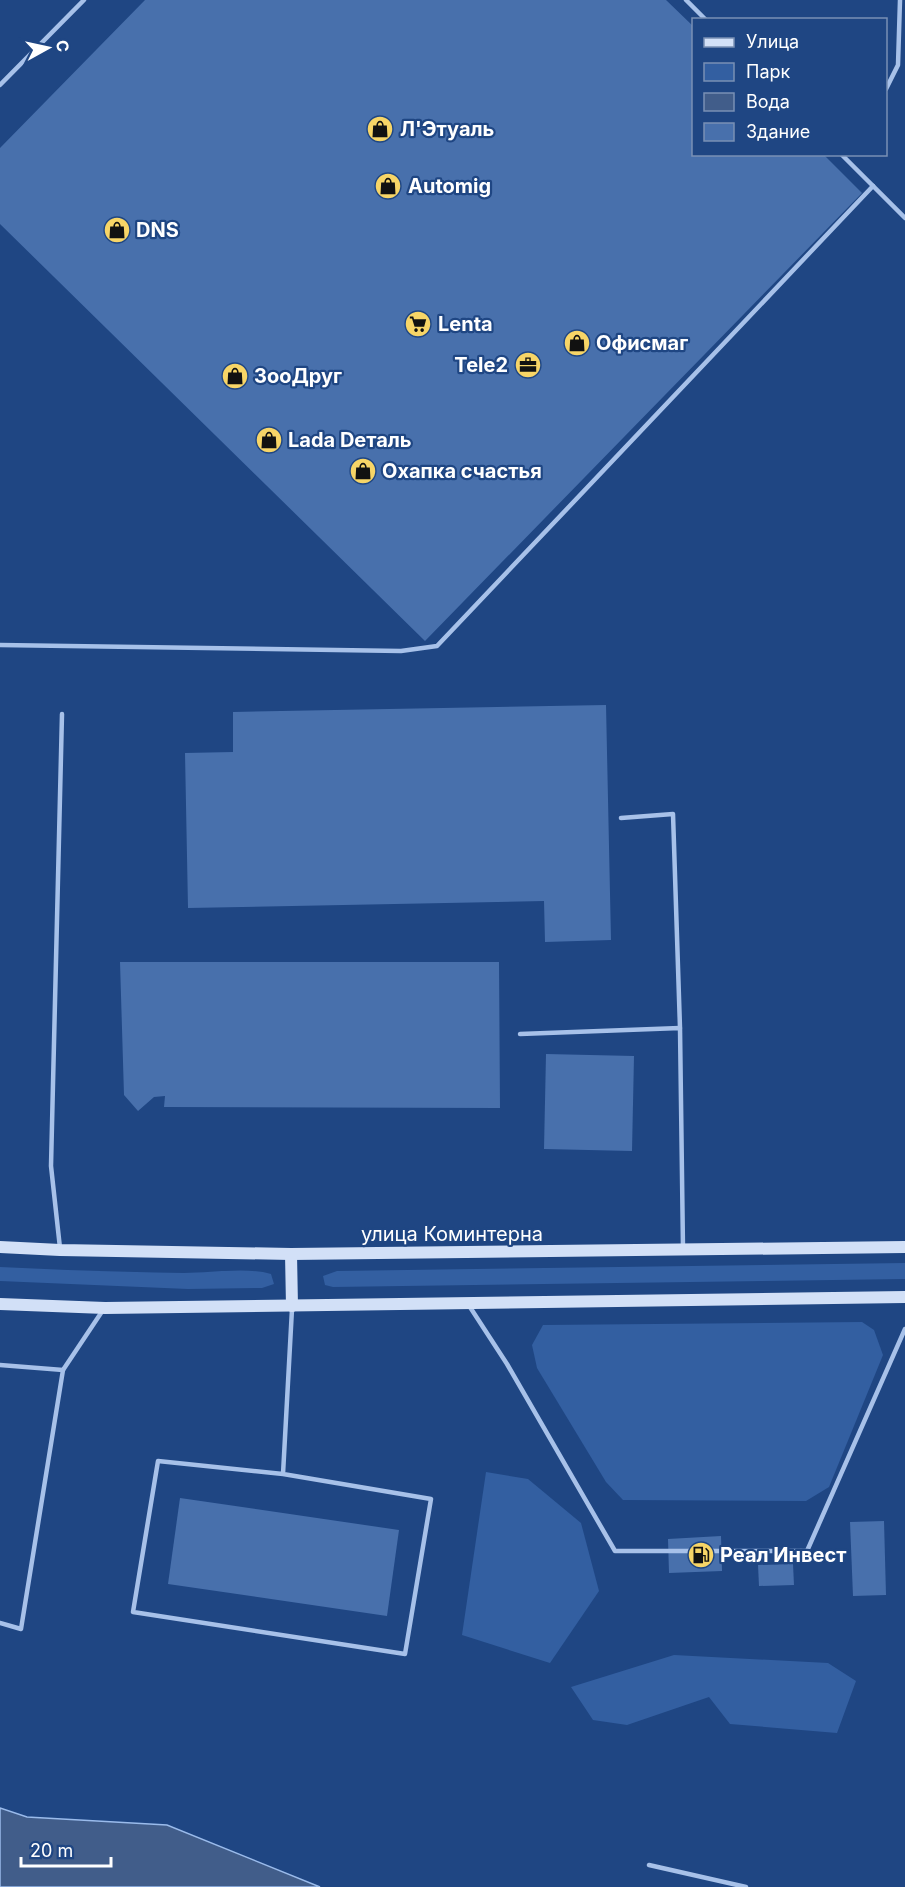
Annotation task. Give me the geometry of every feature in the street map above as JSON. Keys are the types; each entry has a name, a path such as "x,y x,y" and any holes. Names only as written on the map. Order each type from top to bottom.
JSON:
{"main road":[{"name":"улица Коминтерна","path":"0,1247 291,1254 905,1247"},
{"path":"291,1254 292,1306"},
{"path":"0,1304 105,1308 905,1297"}],"lane":[{"path":"0,85 84,0"},
{"path":"687,0 704,18"},
{"path":"887,85 898,65 900,0"},
{"path":"843,156 905,218"},
{"path":"848,161 850,156"},
{"path":"0,645 401,651 437,646 873,186"},
{"path":"60,1250 51,1166 62,714"},
{"path":"621,818 673,814 684,1251"},
{"path":"519,1034 680,1028"},
{"path":"468,1304 507,1364 615,1551 807,1551 905,1329"},
{"path":"283,1474 292,1306"},
{"path":"0,1623 21,1629 63,1370 105,1308"},
{"path":"0,1365 63,1370"},
{"path":"158,1461 283,1474 430,1499 405,1654 133,1612 158,1461"},
{"path":"648,1864 746,1887"}],"green space":[{"path":"905,1263 905,1279 333,1287 325,1285 323,1276 337,1271"},
{"path":"0,1267 184,1273 251,1271 271,1274 274,1284 262,1288 188,1289 0,1281"},
{"path":"862,1322 874,1330 883,1355 829,1487 806,1501 623,1500 606,1482 537,1368 532,1345 543,1325"},
{"path":"486,1472 528,1479 581,1523 599,1591 550,1663 462,1635"},
{"path":"674,1655 828,1663 856,1681 837,1733 730,1724 709,1697 627,1725 593,1720 571,1687"}],"water":[{"path":"0,1808 27,1817 167,1825 320,1887 0,1887"}],"building":[{"name":"Lenta","path":"145,0 666,0 692,25 692,156 825,156 862,193 425,641 0,224 0,148"},
{"path":"606,705 611,940 545,942 544,901 188,908 185,753 233,752 233,712"},
{"path":"120,962 499,962 500,1108 164,1107 165,1096 154,1097 138,1111 124,1095"},
{"path":"546,1054 634,1056 632,1151 544,1149"},
{"path":"180,1498 399,1530 387,1616 168,1584"},
{"path":"884,1521 886,1595 853,1596 850,1522"},
{"path":"721,1536 722,1571 669,1573 668,1539"},
{"path":"793,1564 794,1585 759,1586 758,1565"}],"place":[{"name":"Л'Этуаль","path":"380,129"},
{"name":"Automig","path":"388,186"},
{"name":"DNS","path":"117,230"},
{"name":"Lenta","path":"418,324"},
{"name":"Офисмаг","path":"577,343"},
{"name":"Tele2","path":"528,365"},
{"name":"ЗооДруг","path":"235,376"},
{"name":"Lada Dеталь","path":"269,440"},
{"name":"Охапка счастья","path":"363,471"},
{"name":"Реал Инвест","path":"701,1555"}]}
